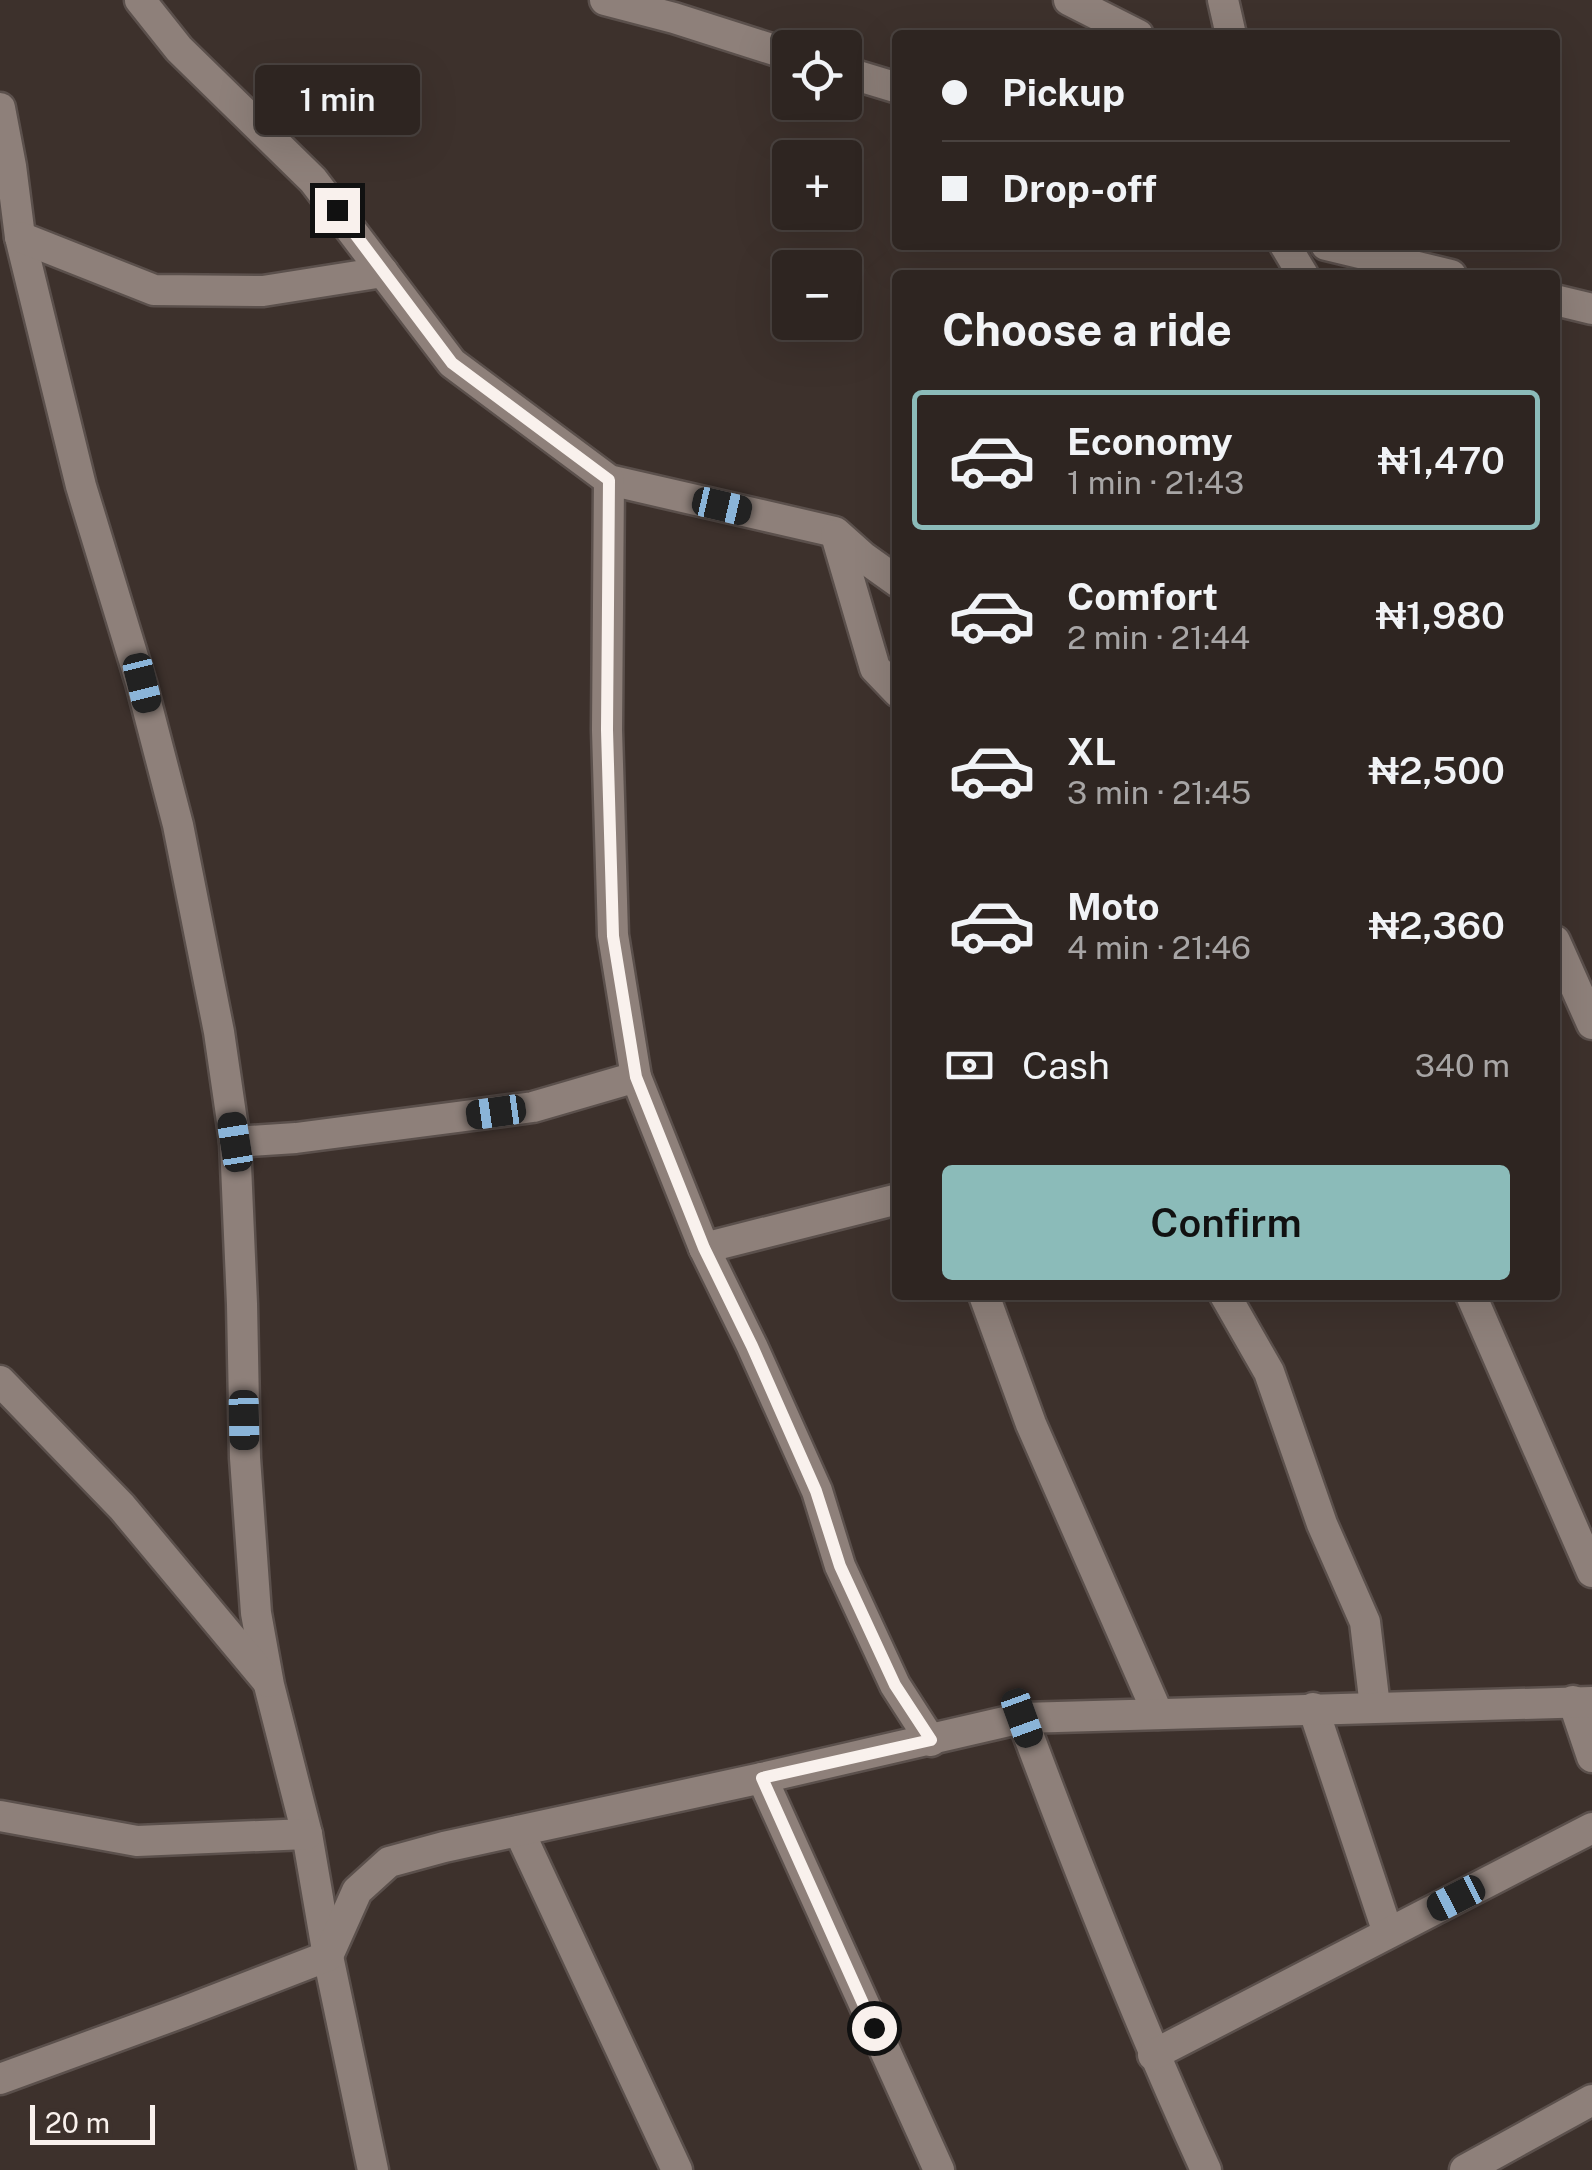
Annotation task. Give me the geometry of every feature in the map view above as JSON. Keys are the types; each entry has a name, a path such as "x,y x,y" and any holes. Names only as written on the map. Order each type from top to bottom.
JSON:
{"street":[{"path":"140,0 179,49 314,180 452,363 609,480 835,532 892,578"},
{"path":"605,0 772,48"},
{"path":"1069,0 1128,30"},
{"path":"1223,0 1230,30"},
{"path":"862,77 892,86"},
{"path":"0,108 20,236 82,486 142,683 178,825 219,1032 235,1142 245,1458 256,1612 307,1834 373,2170"},
{"path":"20,236 154,290 263,291 383,272"},
{"path":"1347,250 1429,270"},
{"path":"1560,301 1592,309"},
{"path":"609,480 607,730 613,936 636,1077 704,1248 816,1491 840,1566 895,1685 931,1740"},
{"path":"835,532 875,668 892,686"},
{"path":"1560,953 1592,1024"},
{"path":"235,1142 296,1138 534,1107 636,1077"},
{"path":"704,1248 892,1201"},
{"path":"986,1300 1031,1424 1158,1714"},
{"path":"1227,1300 1268,1372 1322,1524 1365,1622 1375,1707"},
{"path":"1473,1300 1589,1559"},
{"path":"0,1381 122,1507 270,1685"},
{"path":"0,2078 328,1956 357,1891 389,1862 444,1846 1022,1718 1582,1701 1592,1756"},
{"path":"1314,1708 1388,1933"},
{"path":"1022,1718 1153,2055 1206,2170"},
{"path":"762,1778 939,2170"},
{"path":"0,1816 137,1841 307,1834"},
{"path":"1153,2055 1592,1828"},
{"path":"518,1832 677,2170"},
{"path":"1464,2170 1592,2100"}],"route":[{"path":"337,210 452,363 609,480 607,730 613,936 636,1077 704,1248 816,1491 840,1566 895,1685 931,1740 762,1778 874,2028"}]}
